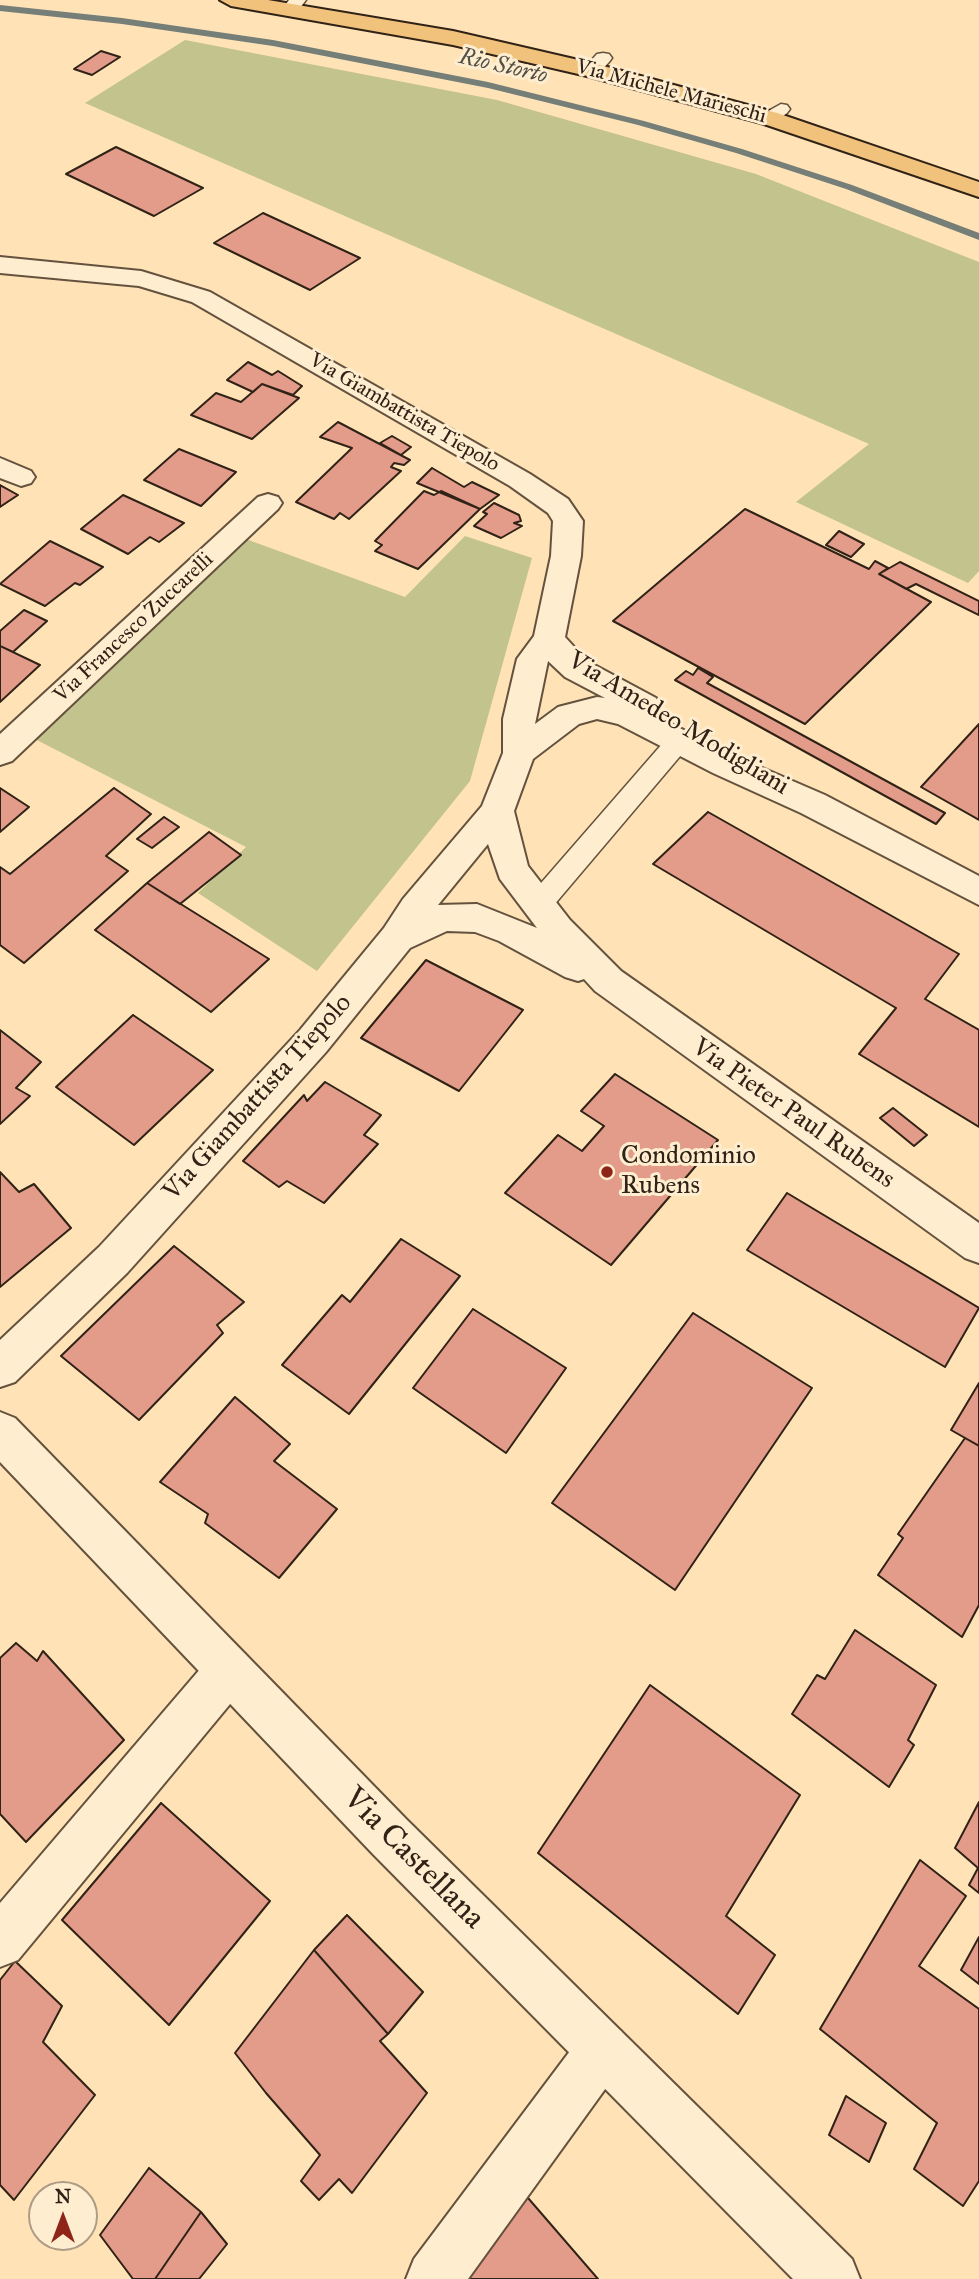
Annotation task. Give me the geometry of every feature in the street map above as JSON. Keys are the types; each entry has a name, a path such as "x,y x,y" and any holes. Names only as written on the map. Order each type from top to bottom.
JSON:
{"main road":[{"name":"Via Michele Marieschi","path":"231,0 294,5 440,36 598,64 775,113 979,190"}],"street":[{"name":"Via Giambattista Tiepolo","path":"0,265 142,279 201,297 542,493 558,506 568,521 566,556 549,638 533,659 519,719 519,753 501,829 415,909 397,938 313,1041 121,1250 0,1368"},
{"name":"Via Francesco Zuccarelli","path":"0,753 268,503"},
{"name":"Via Amedeo Modigliani","path":"549,638 576,669 681,725 813,804 979,892"},
{"name":"Via Amedeo Modigliani","path":"519,753 569,715 597,708 626,714 678,742 813,804"},
{"name":"Via Pieter Paul Rubens","path":"501,829 512,870 538,905 608,981"},
{"name":"Via Pieter Paul Rubens","path":"397,938 444,917 477,918 511,931 608,981 979,1245"},
{"name":"Via Castellana","path":"0,1432 390,1837 832,2279"},
{"path":"0,1942 229,1670"},
{"path":"434,2279 603,2049"}],"lane":[{"path":"538,905 678,742"}],"green space":[{"path":"185,40 497,100 756,174 979,262 979,571 968,583 796,502 869,444 85,103"},
{"path":"232,534 405,597 465,536 532,558 470,781 317,971 198,893 246,847 27,735"}],"building":[{"path":"101,51 120,57 92,75 74,69"},
{"path":"116,147 203,188 154,216 66,174"},
{"path":"263,213 360,258 310,290 214,243"},
{"path":"248,362 272,375 278,371 302,386 293,395 262,384 253,392 227,380"},
{"path":"262,384 299,398 252,439 191,415 216,393 241,402"},
{"path":"338,422 410,460 404,465 394,463 391,467 401,471 349,519 340,513 334,519 296,502 352,448 320,437"},
{"path":"392,436 411,447 401,455 380,443"},
{"path":"179,449 236,472 201,506 144,480"},
{"path":"432,468 464,487 472,482 499,495 480,509 417,483"},
{"path":"0,485 18,495 0,507"},
{"path":"424,491 434,495 441,491 480,509 418,569 375,551 382,545 375,541"},
{"path":"123,495 184,523 159,542 150,537 128,554 81,529"},
{"path":"494,503 519,515 521,521 514,523 522,526 501,538 474,526 487,514 483,512"},
{"path":"745,509 869,569 875,561 888,568 879,574 931,602 805,724 613,621"},
{"path":"839,531 864,544 851,557 826,545"},
{"path":"50,541 103,567 80,585 75,583 45,606 0,584"},
{"path":"900,562 979,601 979,615 916,584 906,589 879,574"},
{"path":"24,610 47,621 13,652 0,646 0,631"},
{"path":"0,646 40,665 0,702"},
{"path":"698,668 713,677 707,683 945,813 936,824 675,680 686,671 693,675"},
{"path":"979,724 979,820 921,787"},
{"path":"0,788 29,807 0,832"},
{"path":"114,788 151,814 106,856 128,871 24,963 0,945 0,867 10,874"},
{"path":"708,812 959,954 925,999 979,1030 979,1127 859,1054 896,1008 653,864"},
{"path":"164,817 179,827 152,848 137,839"},
{"path":"209,832 241,855 180,904 147,883"},
{"path":"147,883 269,959 211,1012 95,930"},
{"path":"426,960 523,1010 459,1091 361,1038"},
{"path":"133,1015 213,1070 134,1145 56,1087"},
{"path":"0,1030 41,1062 16,1088 30,1096 0,1124"},
{"name":"Condominio Rubens","path":"615,1074 718,1140 611,1265 505,1193 558,1135 582,1151 604,1126 581,1111"},
{"path":"325,1082 381,1115 364,1135 378,1144 324,1203 287,1181 279,1187 243,1161 304,1095 307,1101"},
{"path":"893,1108 927,1135 914,1146 880,1118"},
{"path":"0,1172 19,1192 34,1184 71,1228 0,1287"},
{"path":"787,1193 979,1308 945,1367 747,1250"},
{"path":"401,1239 460,1276 349,1414 282,1365 342,1295 350,1302"},
{"path":"174,1246 244,1302 217,1325 223,1333 139,1420 61,1356"},
{"path":"473,1309 566,1368 506,1453 413,1388"},
{"path":"693,1313 812,1388 675,1590 552,1503"},
{"path":"979,1383 979,1446 951,1430"},
{"path":"235,1397 290,1444 274,1461 337,1509 279,1578 205,1523 208,1514 160,1482"},
{"path":"965,1438 979,1446 979,1605 962,1637 878,1575 903,1538 898,1534"},
{"path":"855,1630 936,1685 908,1740 914,1745 889,1787 792,1714 817,1675 825,1679"},
{"path":"16,1643 37,1661 43,1651 124,1740 26,1842 0,1814 0,1658"},
{"path":"650,1685 800,1795 726,1916 775,1955 738,2014 538,1853"},
{"path":"979,1802 979,1893 969,1885 978,1868 955,1848"},
{"path":"161,1803 270,1901 169,2025 62,1920"},
{"path":"920,1860 966,1896 919,1966 979,2009 979,2181 963,2206 914,2169 937,2123 820,2029"},
{"path":"347,1915 423,1992 388,2034 314,1950"},
{"path":"979,1937 979,1984 961,1970"},
{"path":"314,1950 388,2034 380,2041 427,2093 352,2193 339,2179 319,2200 301,2181 320,2155 235,2053"},
{"path":"15,1961 62,2006 43,2042 95,2095 14,2200 0,2185 0,1980"},
{"path":"846,2096 886,2123 869,2162 829,2135"},
{"path":"149,2168 201,2212 155,2279 133,2279 100,2235"},
{"path":"522,2191 598,2279 460,2279"},
{"path":"201,2212 227,2244 199,2279 155,2279"}],"waterway":[{"name":"Rio Storto","path":"0,8 122,21 273,43 488,85 641,123 739,151 849,187 979,237"}],"place":[{"name":"Condominio Rubens","path":"607,1172"}]}
